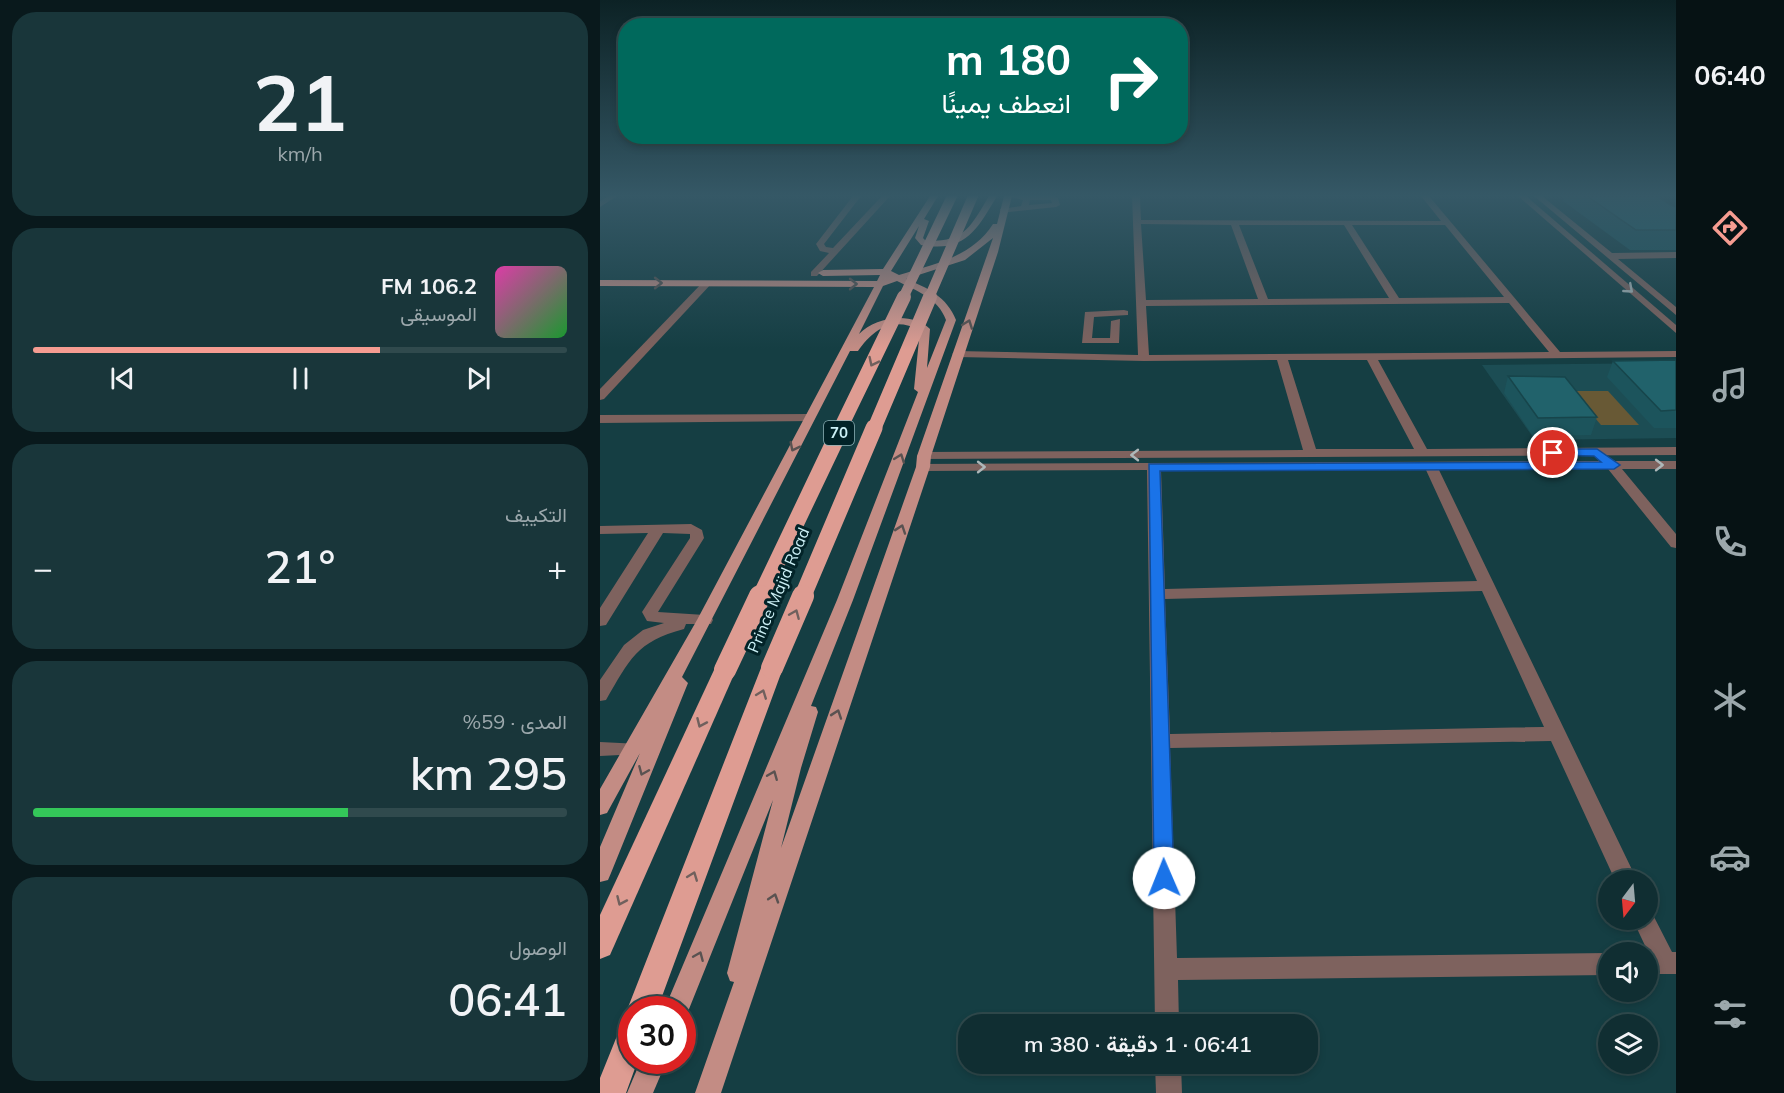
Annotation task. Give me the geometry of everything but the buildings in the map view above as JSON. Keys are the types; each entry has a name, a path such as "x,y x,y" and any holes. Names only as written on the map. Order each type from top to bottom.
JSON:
{"highway":[{"name":"Prince Majid Road","path":"600,946 725,670 928,247"},
{"name":"Prince Majid Road","path":"647,996 772,668 951,247"},
{"path":"610,1093 618,1073"}],"main road":[{"path":"600,807 705,620 812,413 905,247"},
{"path":"931,269 968,247"},
{"path":"600,284 888,278 931,269 962,258 980,247"},
{"path":"710,1090 923,462 957,354 995,247"},
{"path":"600,274 814,273 888,278 940,300 949,309 951,320 845,600 682,996"},
{"path":"812,413 865,334 877,326 903,320 915,322 925,328 919,407"},
{"path":"710,1090 791,768 845,600"},
{"path":"600,873 705,620"},
{"path":"640,1093 648,1074"}],"street":[{"path":"822,247 834,250"},
{"path":"814,273 837,247"},
{"path":"1138,247 1144,358"},
{"path":"1243,247 1264,301"},
{"path":"1362,247 1396,301"},
{"path":"1468,247 1558,356"},
{"path":"1580,247 1676,330"},
{"path":"1598,247 1676,312"},
{"path":"1609,256 1676,255"},
{"path":"1620,263 1676,263"},
{"path":"600,396 707,283"},
{"path":"1141,303 1510,300"},
{"path":"1120,317 1115,341 1089,342 1086,340 1088,321 1120,317 1142,321"},
{"path":"957,354 1144,358 1676,354"},
{"path":"1282,357 1311,454"},
{"path":"1371,357 1426,459 1621,870"},
{"path":"600,418 812,413"},
{"path":"923,462 1154,467 1676,451"},
{"path":"1597,452 1614,465 1676,544"},
{"path":"923,462 1311,454 1614,465 1676,465"},
{"path":"1154,467 1167,1014"},
{"path":"600,531 691,528 697,533 697,538 650,612 653,617 705,620"},
{"path":"600,621 658,529"},
{"path":"1156,594 1487,586"},
{"path":"600,695 629,648 639,639 660,628 705,620"},
{"path":"1160,741 1557,734"},
{"path":"600,749 633,749"},
{"path":"1648,930 1663,963"},
{"path":"1166,969 1598,964"},
{"path":"1168,1074 1169,1093"}],"shaded area":[{"path":"1676,363 1676,438 1535,440 1482,365"},
{"path":"1572,391 1608,391 1639,425 1601,425"}],"route":[{"path":"1164,878 1154,467 1614,465 1597,452 1553,453"}]}
